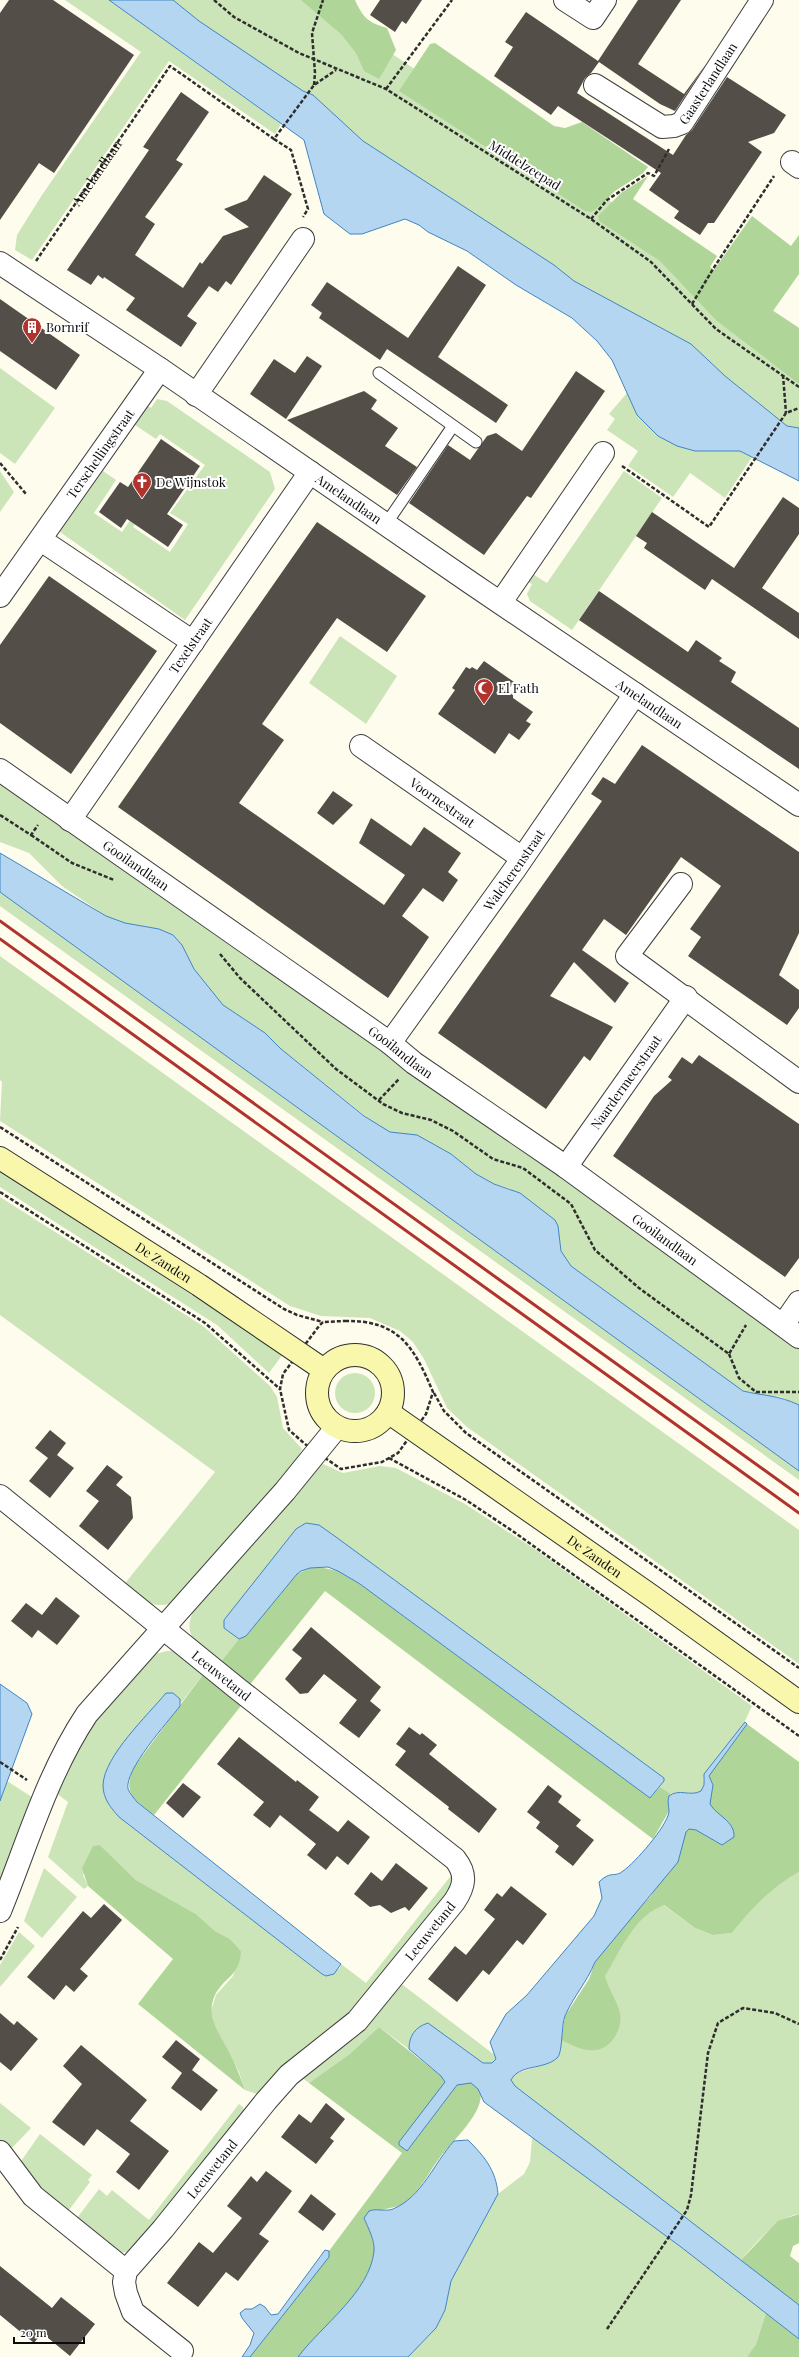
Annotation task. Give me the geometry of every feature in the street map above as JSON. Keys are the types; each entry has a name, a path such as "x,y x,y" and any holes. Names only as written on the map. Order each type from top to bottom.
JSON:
{"main road":[{"name":"De Zanden","path":"0,1158 199,1285 324,1370"},
{"path":"351,1354 364,1355 376,1360 386,1369 392,1381 393,1400 388,1412 375,1426 362,1430 350,1431 337,1427 325,1416 318,1402 317,1385 324,1370 333,1361 351,1354"},
{"name":"De Zanden","path":"388,1412 647,1592 799,1702"}],"street":[{"path":"565,0 593,18 605,0"},
{"name":"Gaasterlandlaan","path":"595,85 662,126 674,126 682,123 762,0"},
{"path":"196,395 303,239"},
{"name":"Amelandlaan","path":"0,263 160,368 196,395 799,805"},
{"name":"Terschellingstraat","path":"0,596 41,540 160,368"},
{"path":"501,602 603,453"},
{"name":"Texelstraat","path":"70,820 310,472"},
{"path":"41,540 193,642"},
{"name":"Walcherenstraat","path":"390,1043 522,858 635,694"},
{"name":"Voornestraat","path":"361,746 522,858"},
{"name":"Gooilandlaan","path":"0,770 390,1043 414,1063 566,1167 791,1331"},
{"path":"681,884 627,956 798,1079"},
{"name":"Naardermeerstraat","path":"566,1167 686,997"},
{"path":"791,1331 799,1302"},
{"path":"0,1911 47,1790 77,1730 95,1704 164,1630 285,1491 337,1427"},
{"name":"Leeuwetand","path":"0,1496 164,1630 455,1858 464,1873 462,1890 454,1902 357,2021 285,2080 164,2229 126,2271"},
{"path":"0,2152 20,2182 38,2201 126,2271 124,2282 126,2293 134,2312 182,2352"}],"lane":[{"path":"379,373 476,442"},
{"path":"386,524 453,426"}],"path":[{"name":"Middelzeepad","path":"214,0 234,17 314,60 386,89 591,219 651,262 716,329 799,387"},
{"path":"314,85 312,33 323,0"},
{"path":"386,89 452,0"},
{"name":"Amelandlaan","path":"23,279 170,66 274,139"},
{"path":"303,239 294,229 308,209 296,165 291,150 274,139 282,131 314,85 336,70"},
{"path":"591,219 617,192 648,173 654,176 675,139 674,126"},
{"path":"692,304 713,269 785,159 796,164"},
{"path":"783,375 786,413"},
{"path":"603,453 709,527 786,413 799,408"},
{"path":"0,463 26,494"},
{"path":"31,835 50,806"},
{"path":"0,815 72,863 120,882"},
{"path":"215,948 240,978 336,1069 379,1100 402,1113 430,1120 453,1131 493,1159 523,1168 571,1204 595,1250 639,1288 729,1354 739,1378 756,1392 799,1392"},
{"path":"379,1100 414,1063"},
{"name":"De Zanden","path":"0,1127 284,1309 297,1315 323,1322 365,1321 382,1326 396,1334 409,1344 419,1359 433,1392"},
{"path":"0,1192 206,1323 280,1389"},
{"path":"729,1354 757,1307"},
{"path":"306,1342 323,1322"},
{"path":"291,1363 283,1374 280,1389 287,1426 293,1434 305,1444"},
{"path":"422,1420 430,1405 433,1392"},
{"path":"433,1392 444,1411 466,1433 667,1573 799,1668"},
{"path":"327,1460 341,1469 389,1458 401,1450 408,1440"},
{"name":"De Zanden","path":"389,1458 466,1500 514,1532 799,1736"},
{"path":"0,1762 14,1773"},
{"path":"606,2329 687,2210 691,2195 708,2054 718,2023 743,2008 775,2013 799,2024"}],"green space":[{"path":"65,0 109,0 281,124 275,134 169,61 32,260 15,250 17,235 42,195 141,52"},
{"path":"117,0 312,0 799,328 799,474"},
{"path":"301,0 355,0 367,19 387,28 396,50 379,79 364,71 356,53 341,34"},
{"path":"435,43 554,126 565,128 582,122 648,167 643,173 615,191 595,210 591,212 585,211 399,91 430,44"},
{"path":"648,176 633,199 717,256 710,267 714,270 752,216 791,246 799,235 799,274 773,311 799,328 799,384 717,321 660,261 599,221 598,216 621,193"},
{"path":"0,368 55,408 15,464 0,453"},
{"path":"627,393 637,415 658,436 695,451 740,450 752,457 725,498 690,473 673,497 628,466 638,451 607,430 615,419 609,414"},
{"path":"157,399 167,401 270,472 275,489 185,620 60,532 103,471 116,480 94,513 122,532 135,513 140,516 133,527 170,552 188,524 170,513 205,465 160,434 156,439 135,425 148,406 151,408"},
{"path":"0,471 14,492 0,512"},
{"path":"624,471 662,498 572,630 530,601 527,594 532,584 525,580 531,573 547,583"},
{"path":"340,636 397,676 366,724 309,683"},
{"path":"0,779 799,1347 799,1405 781,1397 759,1395 743,1391 571,1266 561,1251 558,1226 509,1188 494,1184 476,1174 451,1154 417,1136 390,1132 379,1127 281,1049 265,1033 223,1005 194,969 182,945 159,929 125,923 106,916 62,886 29,853 0,842"},
{"path":"0,892 799,1471 799,1480 0,906"},
{"path":"0,956 799,1530 799,1664 467,1427 447,1408 424,1359 413,1342 400,1331 370,1318 321,1316 290,1306 0,1121 2,1082 0,1080"},
{"path":"0,1171 283,1354 269,1373 217,1325 0,1187"},
{"path":"0,1197 203,1326 270,1386 277,1397 283,1428 302,1449 294,1465 173,1603 165,1605 152,1604 140,1599 122,1587 215,1472 0,1315"},
{"path":"359,1373 366,1376 372,1382 375,1393 374,1401 366,1410 359,1413 351,1413 344,1410 336,1401 335,1389 338,1382 347,1374"},
{"path":"323,1464 343,1473 380,1466 396,1468 465,1504 536,1550 752,1706 744,1723 703,1778 704,1785 701,1791 693,1793 678,1792 671,1794 660,1787 664,1781 664,1778 319,1525 306,1523 296,1529 224,1628 239,1639 219,1664 199,1647 194,1641 189,1627 190,1619 194,1610 314,1467"},
{"path":"319,1567 338,1571 360,1584 650,1798 660,1787 671,1794 669,1796 669,1811 653,1839 325,1591 248,1687 219,1664 239,1639 246,1636 297,1574 310,1568"},
{"path":"167,1651 174,1651 205,1672 181,1703 179,1699 108,1804 119,1817 322,1974 326,1976 340,1968 341,1964 366,1983 453,1873 453,1887 350,2016 260,2095 245,2090 239,2072 214,2024 211,2011 216,1995 233,1976 241,1951 230,1939 215,1931 196,1914 136,1880 100,1845 83,1875 88,1886 84,1889 48,1857 68,1802 56,1793 89,1728 152,1655"},
{"path":"205,1672 244,1702 154,1815 141,1805 132,1795 129,1784 134,1767"},
{"path":"747,1724 799,1762 799,1872 780,1884 762,1899 732,1933 713,1935 695,1928 664,1905 654,1910 637,1925 629,1935 605,1976 620,2013 620,2025 615,2036 607,2045 596,2050 578,2048 561,2040 565,2016 589,1979 595,1962 626,1922 651,1896 686,1832 689,1829 696,1830 722,1845 709,1804 713,1785 709,1776"},
{"path":"7,1781 38,1801 0,1894 0,1801"},
{"path":"100,1845 136,1880 196,1914 215,1931 230,1939 241,1951 238,1966 215,1995 212,2003 212,2017 214,2024 233,2060 245,2090 138,2004 173,1959 88,1886 82,1868 93,1846"},
{"path":"44,1868 77,1897 42,1938 24,1921"},
{"path":"799,1872 799,2214 783,2220 766,2233 740,2261 699,2228 681,2247 766,2313 756,2344 747,2357 408,2357 436,2328 445,2310 451,2281 498,2194 524,2174 530,2162 532,2138 511,2080 514,2074 549,2063 561,2032 651,1896 695,1928 713,1935 732,1933 762,1899 780,1884"},
{"path":"19,1932 35,1946 0,1987 0,1965"},
{"path":"399,1982 496,2056 496,2059 492,2063 483,2063 428,2023 416,2030 410,2040 409,2049 379,2027 350,2055 309,2083 299,2076"},
{"path":"379,2027 441,2076 445,2082 407,2151 457,2085 469,2082 478,2088 481,2097 478,2108 472,2119 441,2156 421,2186 406,2202 380,2211 364,2219 372,2238 374,2251 370,2266 363,2281 343,2308 298,2357 250,2357 329,2257 329,2251 402,2153 309,2083 350,2054"},
{"path":"0,2103 31,2128 11,2149 7,2150 0,2140"},
{"path":"239,2104 243,2107 245,2115 131,2251 120,2253 77,2218 99,2189 107,2196 112,2190 149,2220"},
{"path":"40,2134 92,2175 88,2180 90,2182 69,2210 63,2213 19,2164"},
{"path":"799,2214 799,2243 793,2246 790,2256 799,2263 799,2305 740,2261 778,2221"},
{"path":"766,2313 799,2339 799,2357 747,2357 756,2344"}],"water":[{"path":"109,0 173,0 199,21 303,91 313,95 363,141 554,265 574,281 691,344 725,376 787,426 799,428 799,481 740,451 695,451 677,446 658,436 637,415 612,360 597,341 572,318 516,285 467,251 405,219 362,234 350,234 324,214 304,140"},
{"path":"0,853 106,916 125,923 159,929 173,935 182,945 194,969 223,1005 265,1033 281,1049 364,1116 390,1132 417,1135 451,1154 476,1174 494,1184 520,1193 555,1220 558,1226 561,1251 571,1266 743,1391 778,1397 799,1405 799,1471 0,892"},
{"path":"306,1523 319,1525 336,1537 664,1778 664,1781 650,1798 360,1584 328,1567 310,1568 297,1574 246,1636 239,1639 224,1628 224,1620 296,1529"},
{"path":"0,1684 27,1703 32,1714 0,1801"},
{"path":"166,1693 173,1693 180,1699 180,1706 148,1746 133,1770 129,1781 128,1789 130,1793 137,1802 341,1964 334,1974 326,1976 322,1974 119,1817 108,1803 104,1795 103,1785 105,1774 111,1761 128,1736"},
{"path":"745,1722 747,1724 709,1776 713,1785 710,1804 732,1827 734,1837 722,1845 696,1830 689,1829 686,1832 678,1862 595,1962 572,2002 565,2016 560,2051 557,2058 552,2062 526,2069 515,2075 511,2080 515,2086 799,2305 799,2339 681,2247 484,2102 478,2089 471,2083 457,2085 407,2151 399,2145 399,2142 445,2082 441,2076 409,2049 410,2040 416,2030 428,2023 483,2063 492,2063 496,2059 490,2042 506,2014 527,1995 594,1916 602,1898 599,1882 607,1876 618,1874 623,1871 650,1844 667,1818 669,1812 669,1796 681,1792 697,1793 701,1791 704,1785 704,1774"},
{"path":"468,2140 484,2158 492,2171 497,2185 498,2194 451,2281 445,2310 436,2328 408,2357 298,2357 343,2308 364,2280 371,2266 374,2247 364,2218 369,2211 390,2210 403,2204 420,2188 454,2141"},
{"path":"325,2250 329,2251 329,2257 250,2357 242,2357 250,2345 254,2333 242,2318 240,2313 245,2309 252,2309 260,2304 265,2307 271,2315 278,2314"}],"building":[{"path":"9,0 53,0 134,55 54,173 39,163 0,220 0,13"},
{"path":"380,0 422,0 406,24 402,21 395,32 370,15"},
{"path":"638,0 681,0 638,64 684,94 706,64 675,111 660,104 599,62 591,73 585,78 577,93 673,155 686,135 692,130 727,77 786,115 774,133 748,142 762,152 714,223 708,223 700,235 674,218 679,211 649,190 661,173 558,106 551,115 494,76 513,47 505,42 526,12 598,61"},
{"path":"181,92 209,112 176,160 183,164 145,217 155,224 135,255 183,288 200,262 202,264 223,236 249,227 224,209 247,200 264,175 292,194 231,285 226,281 218,292 209,286 187,316 197,323 181,347 126,310 135,298 104,277 103,279 98,275 91,285 67,270 149,150 143,147"},
{"path":"458,266 486,285 438,357 508,405 496,423 387,349 380,360 319,318 322,313 311,305 327,282 408,338"},
{"name":"Bornrif","path":"0,299 80,355 56,390 0,351"},
{"path":"307,356 322,366 286,419 250,394 274,359 295,373"},
{"path":"576,371 605,391 531,498 527,496 484,555 409,503 448,445 470,460 487,436 496,433 522,451"},
{"path":"364,391 377,400 371,409 398,428 385,446 417,467 397,495 287,420"},
{"name":"De Wijnstok","path":"161,439 200,466 167,514 183,525 168,547 127,519 121,528 99,512 120,482 128,487"},
{"path":"783,497 799,508 799,534 762,588 799,613 799,639 712,579 705,590 644,548 647,543 636,536 652,512 734,568"},
{"path":"317,522 426,596 387,652 337,618 262,724 284,740 239,803 384,905 405,875 359,843 371,818 411,846 424,827 461,853 448,872 458,880 443,902 423,888 402,916 429,937 388,998 118,807"},
{"path":"49,576 157,651 71,774 0,723 0,645"},
{"path":"599,591 688,652 696,640 722,658 719,661 736,672 731,682 799,728 799,769 579,620"},
{"name":"El Fath","path":"484,661 514,682 507,691 513,694 513,698 533,712 526,721 531,724 519,740 509,733 495,754 438,714 455,690 452,688 466,667 470,669 472,667 477,670"},
{"path":"642,745 799,852 799,933 779,975 799,990 799,1008 787,1025 688,956 701,937 690,929 721,886 681,857 626,935 604,919 582,950 629,983 615,1003 574,962 550,996 613,1027 590,1061 584,1056 546,1109 438,1033 602,801 591,794 603,777 615,784"},
{"path":"333,791 353,805 333,825 317,813"},
{"path":"699,1055 799,1124 799,1258 785,1277 613,1156 654,1096 672,1080 668,1077 682,1057 692,1064"},
{"path":"50,1430 66,1443 57,1455 74,1468 50,1498 29,1481 48,1458 35,1448"},
{"path":"107,1465 123,1477 116,1485 131,1497 133,1518 108,1550 79,1526 99,1501 86,1491"},
{"path":"56,1597 80,1616 57,1645 38,1630 32,1638 11,1621 26,1603 42,1615"},
{"path":"311,1627 381,1687 370,1701 381,1710 359,1738 339,1723 357,1700 324,1674 308,1693 300,1694 285,1679 302,1658 292,1650"},
{"path":"409,1727 420,1735 422,1733 437,1745 429,1754 497,1809 479,1833 448,1809 449,1807 395,1765 406,1751 396,1744"},
{"path":"239,1737 296,1782 297,1780 319,1797 309,1810 338,1832 348,1820 370,1837 348,1865 337,1856 326,1870 307,1855 316,1844 280,1815 270,1828 253,1815 264,1802 217,1764"},
{"path":"183,1783 201,1797 183,1818 166,1803"},
{"path":"548,1785 562,1796 558,1802 581,1820 576,1826 594,1840 573,1866 555,1852 559,1846 536,1828 540,1822 527,1812"},
{"path":"396,1863 428,1888 409,1911 405,1907 391,1913 380,1905 370,1907 354,1894 371,1872 382,1881"},
{"path":"511,1886 547,1914 523,1945 517,1940 489,1975 483,1970 457,2002 428,1979 455,1946 466,1955 495,1919 484,1910 497,1893 502,1897"},
{"path":"104,1904 122,1920 80,1969 88,1976 74,1992 66,1985 54,2000 27,1977 83,1911 91,1918"},
{"path":"0,2013 14,2025 17,2021 38,2039 11,2071 0,2062"},
{"path":"176,2040 200,2059 192,2070 218,2090 201,2111 171,2088 182,2073 162,2057"},
{"path":"81,2045 147,2100 130,2121 169,2151 139,2190 116,2172 130,2154 97,2129 84,2146 52,2122 82,2084 63,2066"},
{"path":"326,2103 345,2119 330,2138 334,2141 316,2164 281,2137 299,2114 311,2123"},
{"path":"266,2171 292,2191 259,2234 269,2241 238,2281 226,2272 198,2307 167,2283 199,2242 213,2253 242,2218 227,2206 251,2176 257,2182"},
{"path":"311,2194 336,2214 323,2231 298,2212"},
{"path":"0,2266 52,2308 61,2297 95,2324 70,2356 42,2333 34,2343 0,2315"}],"railway":[{"path":"0,921 799,1495"},
{"path":"0,939 799,1513"}],"place":[{"name":"Bornrif","path":"32,344"},
{"name":"De Wijnstok","path":"142,499"},
{"name":"El Fath","path":"484,705"}]}
